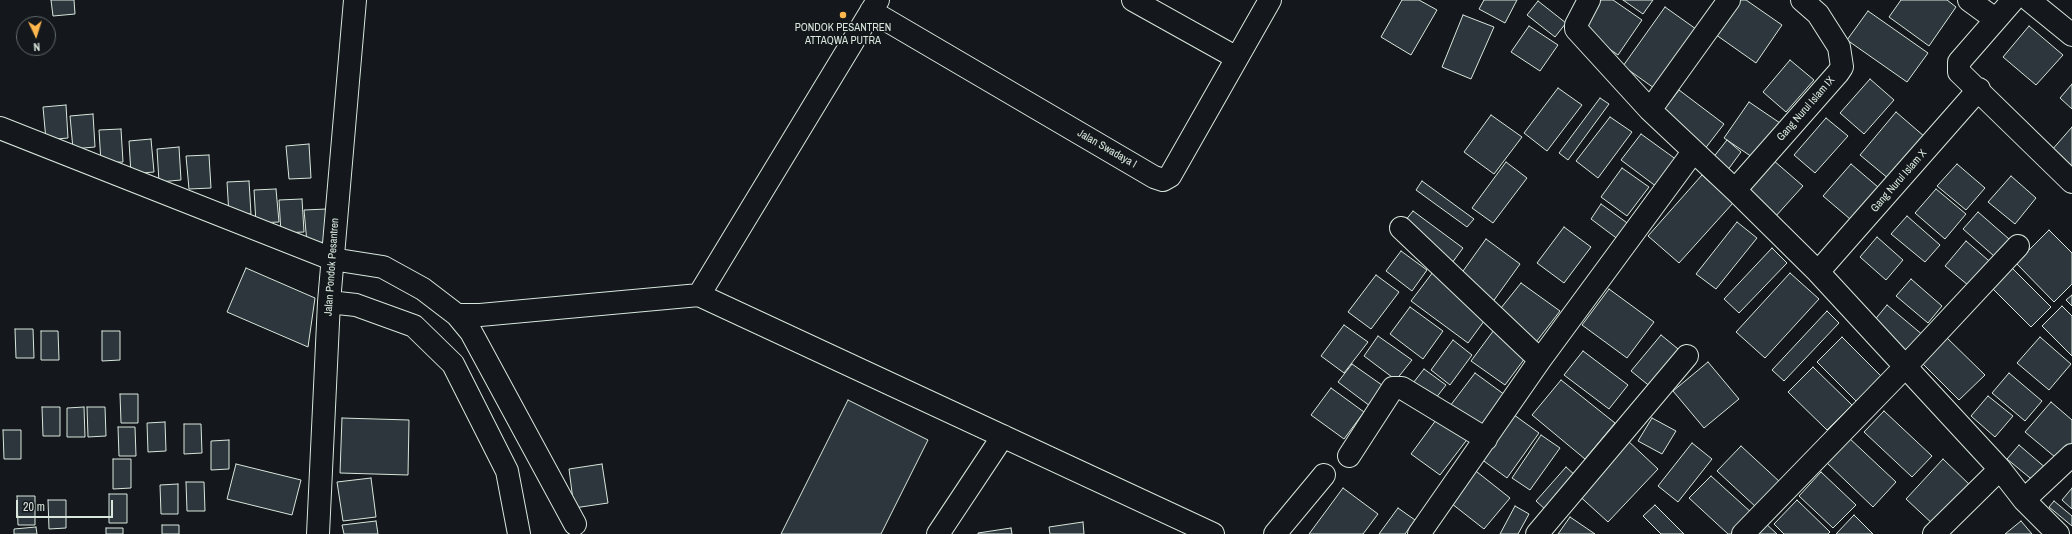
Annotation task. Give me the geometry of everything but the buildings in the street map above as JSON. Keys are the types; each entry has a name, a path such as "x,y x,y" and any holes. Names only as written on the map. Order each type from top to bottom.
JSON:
{"street":[{"name":"Jalan Pondok Pesantren","path":"318,534 329,301 355,0"},
{"path":"1133,0 1237,58"},
{"name":"Jalan Swadaya I","path":"874,6 1154,177 1163,180 1170,176 1270,0"},
{"path":"1589,0 1576,28 1650,110 1693,152 1736,190 1818,272 2000,469 2024,500 2058,534"},
{"path":"1650,110 1729,0"},
{"name":"Gang Nurul Islam IX","path":"1736,190 1842,67 1839,47 1822,7 1802,0"},
{"path":"1969,0 1995,19"},
{"path":"2013,0 1959,62 1959,72 1979,89 2072,182"},
{"path":"2028,0 2072,35"},
{"path":"699,295 874,6"},
{"name":"Gang Nurul Islam X","path":"1818,272 1979,89"},
{"path":"0,128 332,263 383,267 423,289 457,315 472,332 575,524"},
{"path":"1419,534 1540,360 1693,152"},
{"path":"1401,228 1540,360"},
{"path":"1743,534 1905,367 2018,246"},
{"path":"457,315 480,315 699,295 1213,534"},
{"path":"329,301 356,305 414,326 453,364 507,471 519,534"},
{"path":"1537,534 1687,356"},
{"path":"1349,456 1393,388 1402,388 1486,439"},
{"path":"938,534 1003,436"},
{"path":"2024,500 2072,455"},
{"path":"1934,534 2000,469"},
{"path":"1275,534 1324,475"}],"place":[{"name":"PONDOK PESANTREN ATTAQWA PUTRA","path":"843,15"}]}
